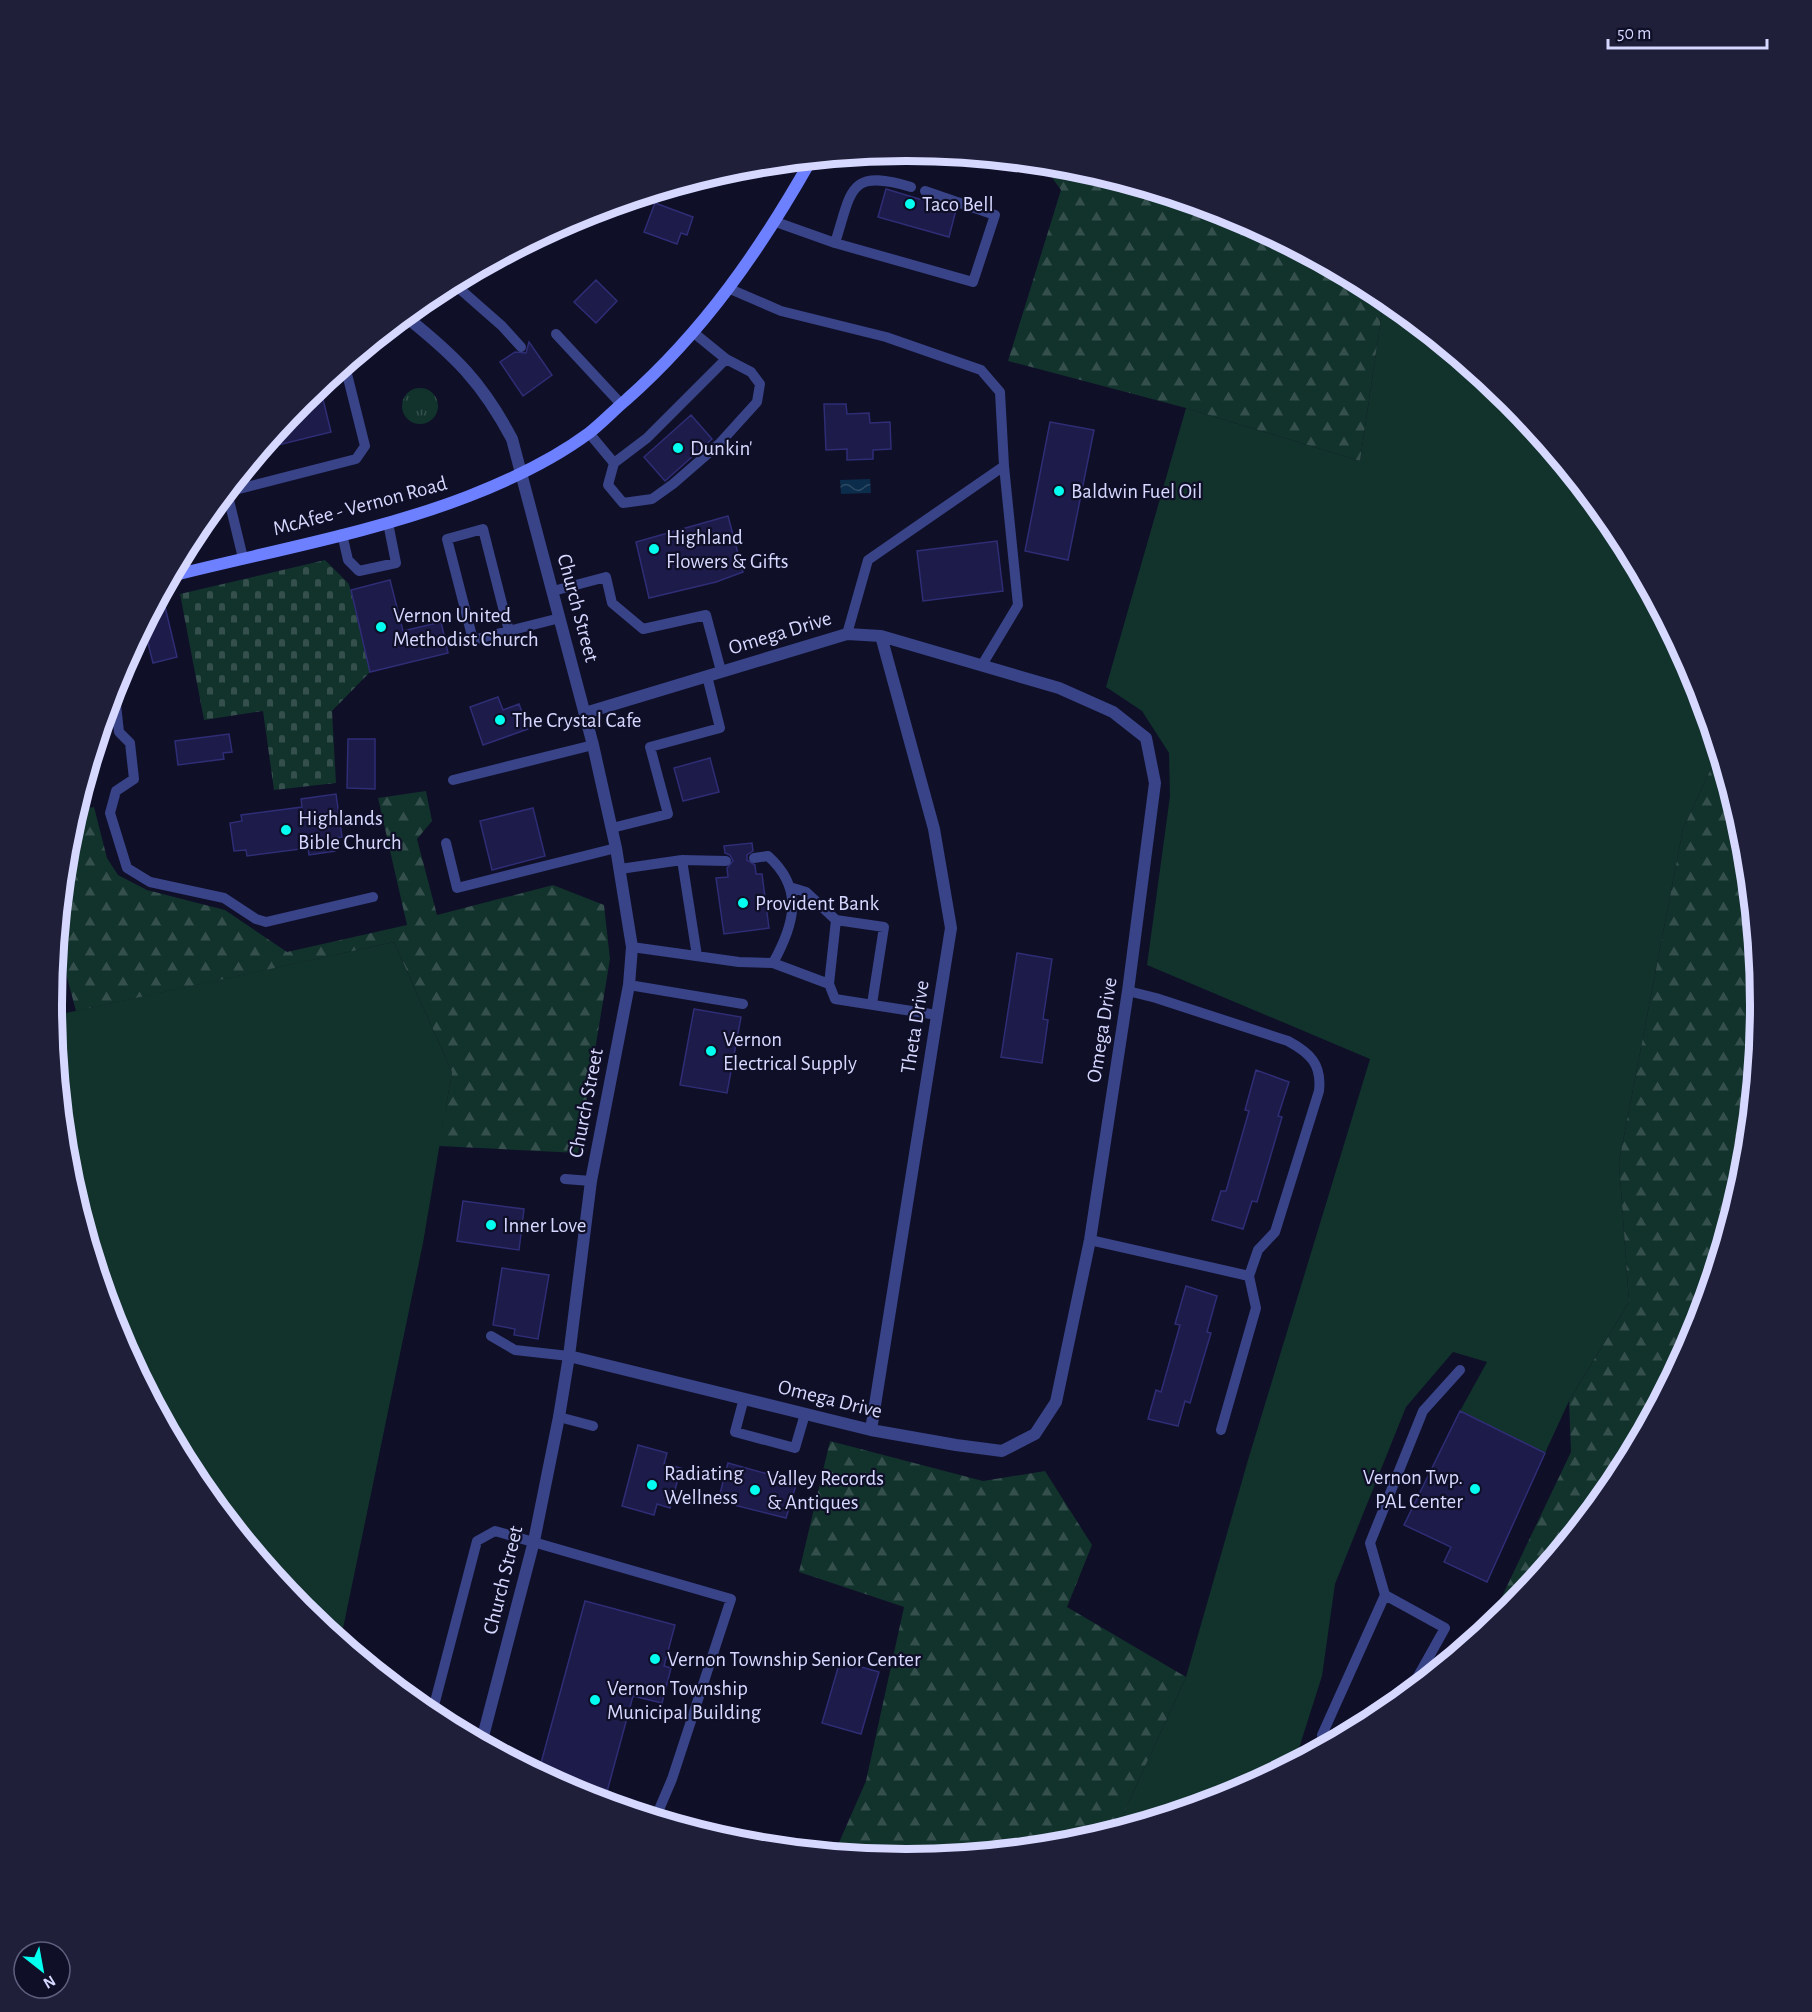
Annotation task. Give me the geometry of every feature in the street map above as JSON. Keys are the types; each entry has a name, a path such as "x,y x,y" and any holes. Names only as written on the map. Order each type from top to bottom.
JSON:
{"main road":[{"name":"McAfee - Vernon Road","path":"182,573 388,523 470,496 521,472 589,433 694,333 730,289 776,222 807,168"}],"street":[{"name":"Church Street","path":"412,322 449,351 473,377 494,405 512,439 593,745 620,868 633,947 629,985 591,1182 569,1356 558,1417 534,1541 483,1736"},
{"name":"Omega Drive","path":"569,1356 871,1430 1002,1451 1035,1434 1056,1402 1089,1240 1128,991 1155,783 1146,738 1113,712 1059,688 881,636 847,634 585,713"},
{"name":"Theta Drive","path":"871,1430 951,928 945,879 934,829 881,636"}],"lane":[{"path":"835,243 851,191 864,181 882,179 911,187"},
{"path":"776,222 835,243 973,282 995,215 925,192"},
{"path":"730,289 781,311 886,337 981,370 1000,392 1004,466 1018,605 982,666"},
{"path":"460,290 502,326 521,347"},
{"path":"694,333 726,359 751,372 760,384 757,402 719,444 673,484 652,499 623,502 608,485 614,463 647,438 726,359"},
{"path":"556,334 621,404"},
{"path":"238,489 356,459 365,446 347,373"},
{"path":"589,433 614,463"},
{"path":"847,634 868,560 1004,466"},
{"path":"229,501 243,558"},
{"path":"342,534 348,560 359,571 378,567 396,562 388,523"},
{"path":"509,631 483,529 447,539 473,640 509,631 560,618"},
{"path":"553,591 606,577 612,603 643,629 706,615 721,671"},
{"path":"612,828 668,814 650,747 720,728 707,676"},
{"path":"116,708 119,732 130,743 134,779 116,791 110,813 127,868 150,882 224,898 256,919 266,922 373,897"},
{"path":"453,780 593,745"},
{"path":"446,843 457,888 616,848"},
{"path":"754,858 768,856 782,868 793,888 788,936 773,963"},
{"path":"682,860 697,956"},
{"path":"620,868 682,860 726,861"},
{"path":"793,888 806,892 837,920 884,927 872,1004"},
{"path":"837,920 829,984 835,999 937,1015"},
{"path":"633,947 739,963 773,963 829,984"},
{"path":"629,985 743,1004"},
{"path":"1128,991 1288,1041 1307,1052 1321,1075 1319,1090 1275,1232 1258,1250 1249,1276 1256,1308 1221,1430"},
{"path":"565,1179 591,1182"},
{"path":"1089,1240 1249,1276"},
{"path":"491,1336 515,1350 569,1356"},
{"path":"1323,1740 1322,1735 1385,1595 1370,1544 1423,1410 1460,1370"},
{"path":"744,1398 735,1432 795,1448 805,1414"},
{"path":"558,1417 593,1426"},
{"path":"434,1706 477,1541 495,1531 731,1599 672,1779 658,1813"},
{"path":"1385,1595 1445,1628 1417,1678"}],"green space":[{"path":"1050,175 1125,190 1177,206 1280,249 1328,275 1382,309 1360,461 1186,408 1008,361 1061,190"},
{"path":"1382,309 1463,371 1541,449 1576,492 1608,537 1663,632 1706,735 1714,761 1683,829 1619,1162 1629,1302 1569,1401 1545,1453 1460,1411 1487,1362 1453,1352 1406,1407 1335,1584 1322,1676 1297,1754 1229,1786 1177,1806 1119,1823 1186,1677 1248,1460 1370,1059 1147,965 1170,796 1169,753 1142,711 1106,687 1186,408 1360,461"},
{"path":"420,388 433,393 438,406 433,419 420,424 407,419 402,406 407,393"},
{"path":"325,560 349,584 370,672 332,711 336,783 274,790 263,711 204,720 180,594"},
{"path":"1714,761 1734,841 1743,896 1749,951 1750,1006 1749,1061 1743,1116 1722,1225 1706,1277 1686,1329 1663,1380 1637,1428 1608,1475 1576,1520 1541,1563 1495,1610 1571,1452 1569,1401 1629,1302 1619,1162 1683,829"},
{"path":"426,791 432,821 417,839 437,915 553,885 604,905 610,959 578,1153 439,1146 452,1072 394,942 76,1011 65,970 63,970 63,951 69,896 85,808 94,807 107,858 118,875 147,890 225,910 287,952 407,925 378,798"},
{"path":"394,942 452,1072 423,1243 342,1634 271,1563 204,1475 149,1380 126,1329 106,1277 90,1225 78,1171 63,1061 62,1014"},
{"path":"830,1441 983,1481 1045,1471 1092,1545 1067,1607 1186,1677 1119,1823 1016,1843 961,1849 837,1847 866,1781 904,1607 799,1572"}],"water":[{"path":"870,479 871,493 841,494 840,480"}],"building":[{"name":"Taco Bell","path":"886,189 956,210 949,237 878,217"},
{"path":"655,203 693,217 687,235 681,233 677,244 644,232"},
{"path":"596,280 617,301 596,323 574,302"},
{"path":"529,342 552,375 523,396 500,362 515,352 526,353"},
{"path":"322,396 331,432 274,446"},
{"path":"824,404 846,404 847,414 869,413 870,423 890,422 891,449 873,450 873,459 847,460 847,449 826,450"},
{"name":"Dunkin'","path":"691,415 712,439 665,481 644,457"},
{"name":"Baldwin Fuel Oil","path":"1050,422 1094,430 1068,560 1025,551"},
{"path":"728,516 743,572 716,582 649,598 636,542"},
{"path":"997,541 1003,591 923,601 917,551"},
{"name":"Vernon United Methodist Church","path":"390,580 403,631 441,622 448,653 370,672 351,590"},
{"path":"164,604 177,657 153,663 147,637"},
{"name":"The Crystal Cafe","path":"498,697 503,710 519,704 528,729 483,745 470,707"},
{"path":"229,734 232,752 223,753 224,759 178,765 175,741"},
{"path":"348,739 375,739 375,789 347,788"},
{"path":"710,758 719,792 683,801 674,768"},
{"name":"Highlands Bible Church","path":"336,794 342,837 334,838 335,851 309,855 308,848 247,856 246,850 234,851 230,823 242,821 241,815 302,807 301,799"},
{"path":"533,808 545,856 492,870 480,821"},
{"name":"Provident Bank","path":"752,843 753,851 747,855 747,860 755,865 756,874 762,874 769,928 724,934 716,878 728,877 727,868 733,861 730,855 725,853 724,846"},
{"path":"1017,953 1052,959 1043,1019 1048,1020 1042,1063 1001,1057"},
{"name":"Vernon Electrical Supply","path":"694,1009 741,1017 727,1093 680,1085"},
{"path":"1256,1070 1289,1082 1278,1116 1282,1117 1257,1202 1252,1201 1243,1229 1212,1220 1221,1191 1226,1191 1249,1111 1245,1110"},
{"name":"Inner Love","path":"463,1201 524,1209 519,1250 457,1241"},
{"path":"502,1268 549,1275 538,1339 514,1335 515,1329 493,1325"},
{"path":"1186,1286 1217,1296 1207,1332 1211,1333 1190,1403 1185,1401 1178,1426 1148,1419 1156,1390 1161,1392 1180,1325 1175,1324"},
{"name":"Vernon Twp. PAL Center","path":"1460,1411 1545,1453 1487,1582 1444,1562 1451,1547 1404,1525"},
{"name":"Radiating Wellness","path":"638,1445 667,1453 664,1464 681,1468 670,1508 657,1504 654,1515 622,1506"},
{"path":"728,1463 797,1482 786,1518 718,1501"},
{"name":"Vernon Township Municipal Building","path":"585,1601 675,1625 664,1666 671,1668 662,1703 633,1696 606,1795 540,1767"},
{"path":"840,1661 879,1672 861,1734 822,1723"}],"place":[{"name":"Taco Bell","path":"910,204"},
{"name":"Dunkin'","path":"678,448"},
{"name":"Baldwin Fuel Oil","path":"1059,491"},
{"name":"Highland Flowers & Gifts","path":"654,549"},
{"name":"Vernon United Methodist Church","path":"381,627"},
{"name":"The Crystal Cafe","path":"500,720"},
{"name":"Highlands Bible Church","path":"286,830"},
{"name":"Provident Bank","path":"743,903"},
{"name":"Vernon Electrical Supply","path":"711,1051"},
{"name":"Inner Love","path":"491,1225"},
{"name":"Radiating Wellness","path":"652,1485"},
{"name":"Vernon Twp. PAL Center","path":"1475,1489"},
{"name":"Valley Records & Antiques","path":"755,1490"},
{"name":"Vernon Township Senior Center","path":"655,1659"},
{"name":"Vernon Township Municipal Building","path":"595,1700"}]}
